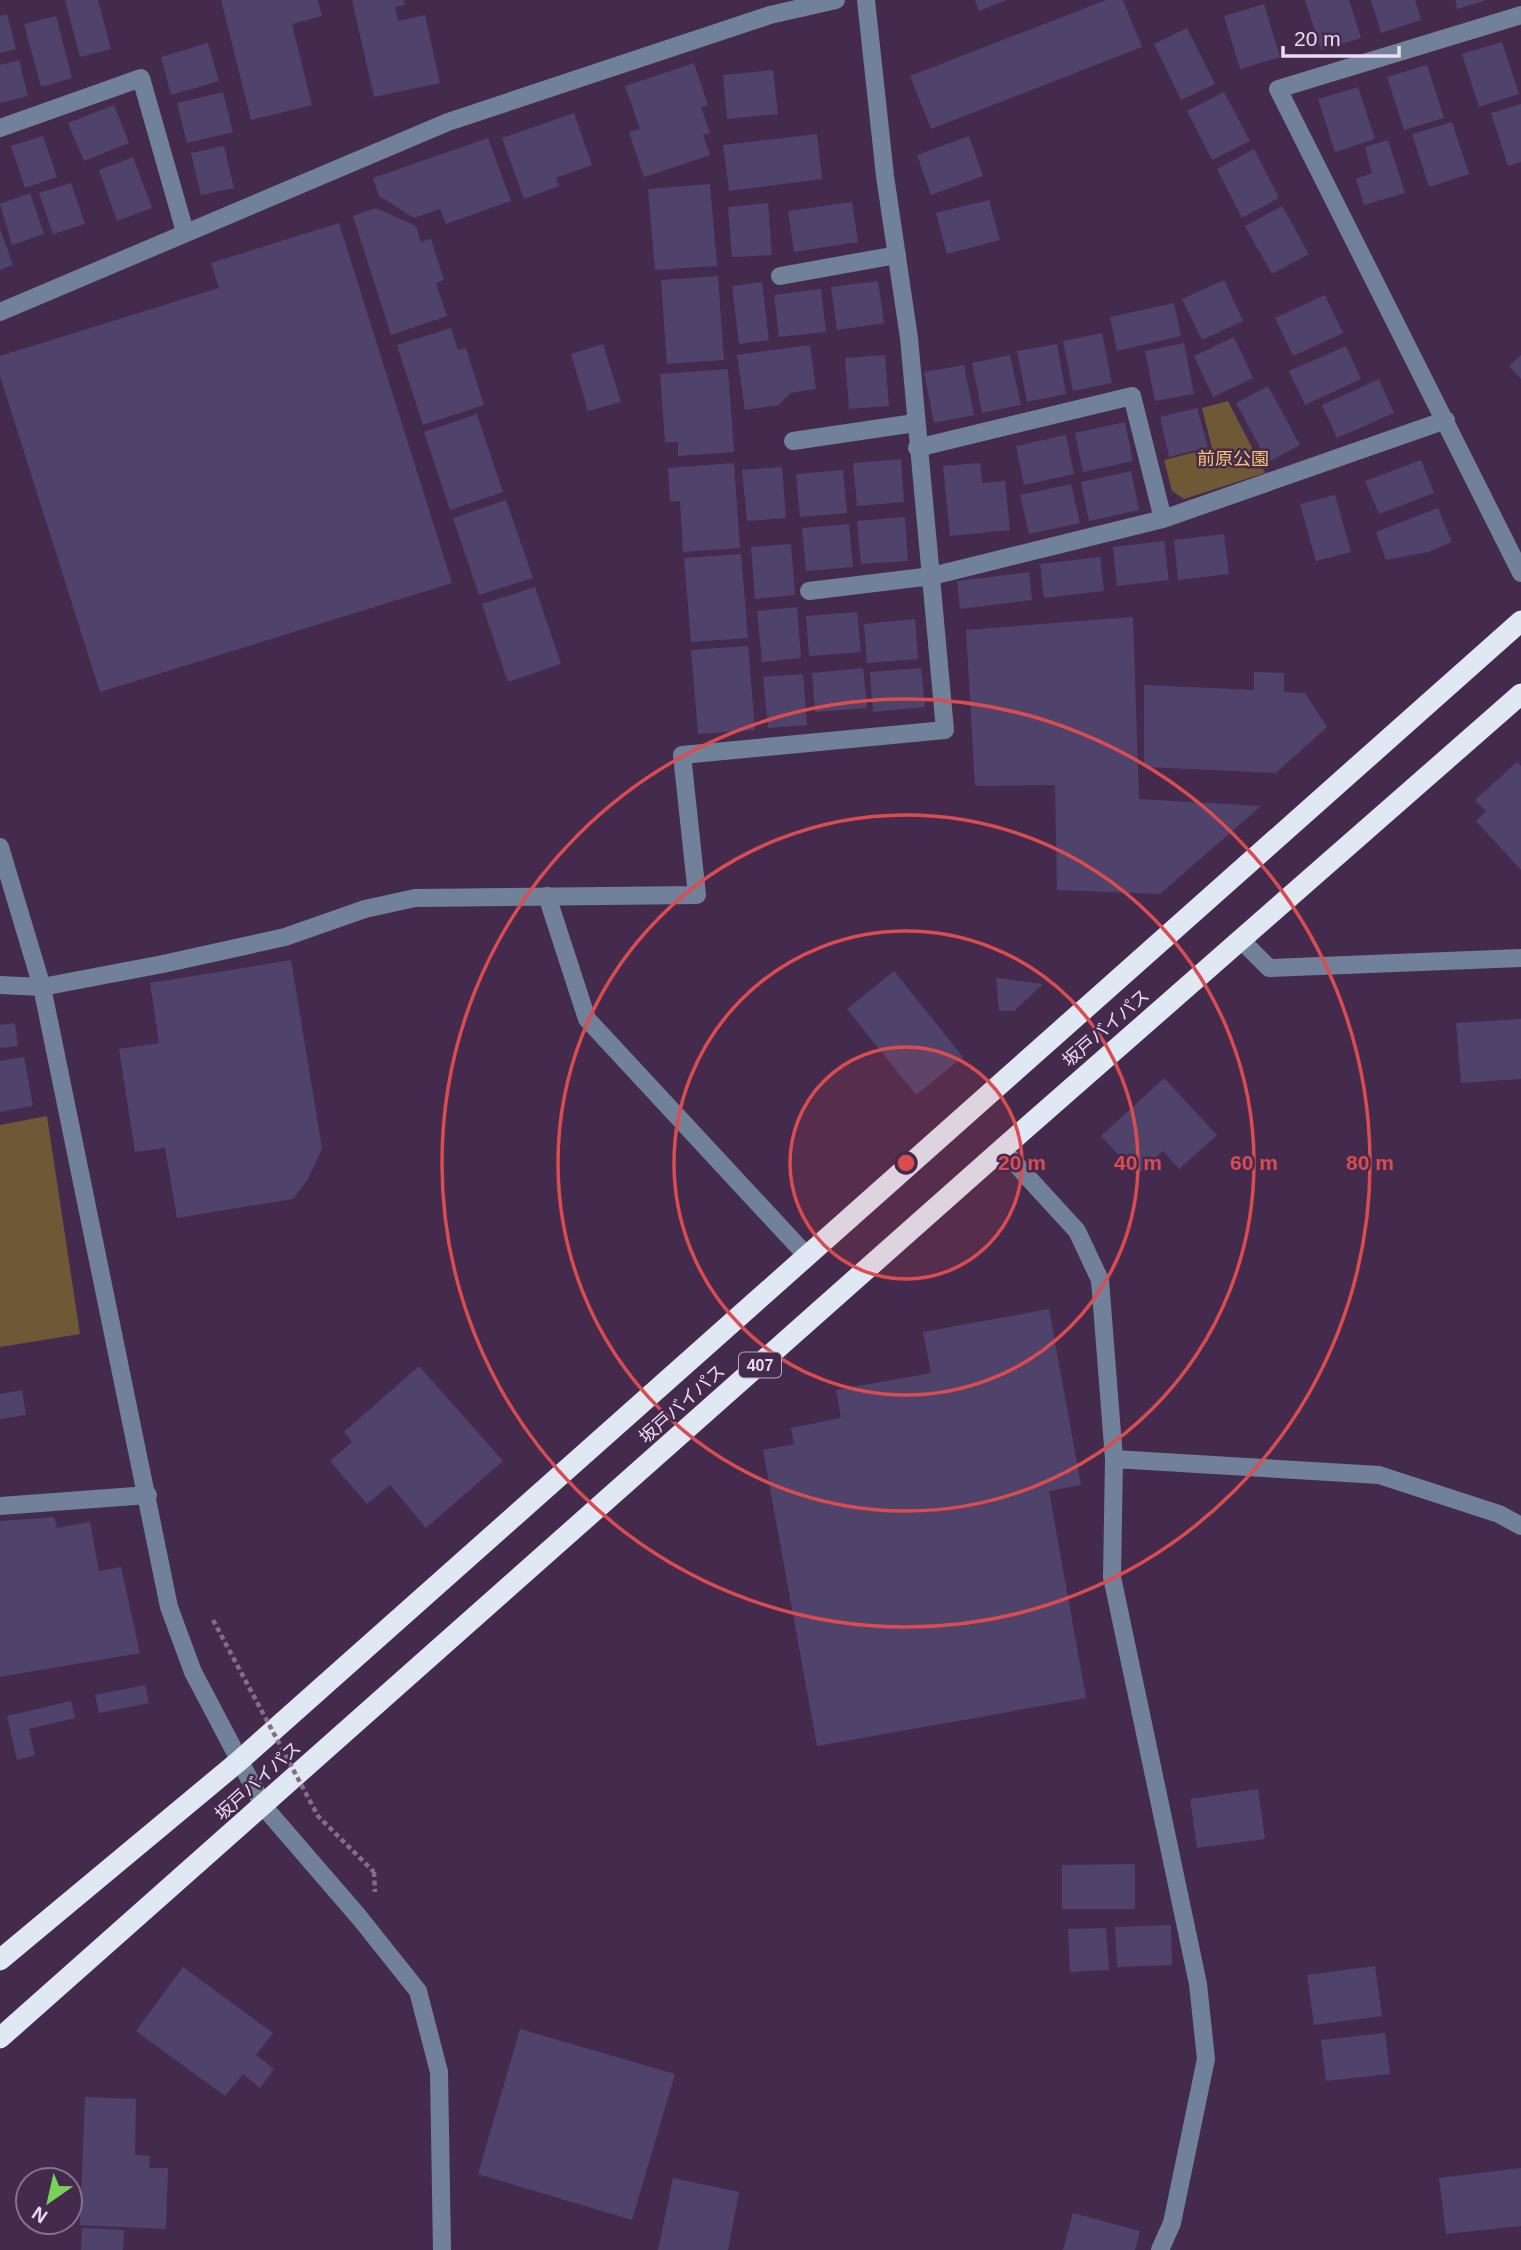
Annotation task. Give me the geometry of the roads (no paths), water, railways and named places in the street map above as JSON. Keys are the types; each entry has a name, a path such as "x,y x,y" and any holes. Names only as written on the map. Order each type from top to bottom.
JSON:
{"highway":[{"name":"坂戸バイパス","path":"0,1960 239,1761 1521,621"},
{"name":"坂戸バイパス","path":"0,2038 264,1807 1002,1149 1521,694"}],"street":[{"path":"0,312 448,122 768,7 836,0"},
{"path":"0,985 42,987 285,937 365,909 415,898 697,895 682,755 944,730 909,338 885,176 866,0"},
{"path":"1521,15 1278,89 1521,573"},
{"path":"0,128 141,78 185,232"},
{"path":"780,276 897,255"},
{"path":"917,448 1132,396 1163,519"},
{"path":"809,591 932,576 1163,519 1446,420"},
{"path":"793,441 915,423"},
{"path":"0,847 42,987 169,1607 194,1672 264,1807 359,1917 418,1991 439,2072 442,2250"},
{"path":"547,896 587,1018 807,1256"},
{"path":"1241,940 1269,968 1521,958"},
{"path":"1002,1149 1077,1231 1100,1280 1114,1459 1112,1577 1198,1984 1206,2059 1171,2223 1160,2250"},
{"path":"1114,1459 1379,1475 1499,1514 1521,1526"},
{"path":"0,1506 148,1495"}],"park label":[{"name":"前原公園","path":"1233,459"}]}
